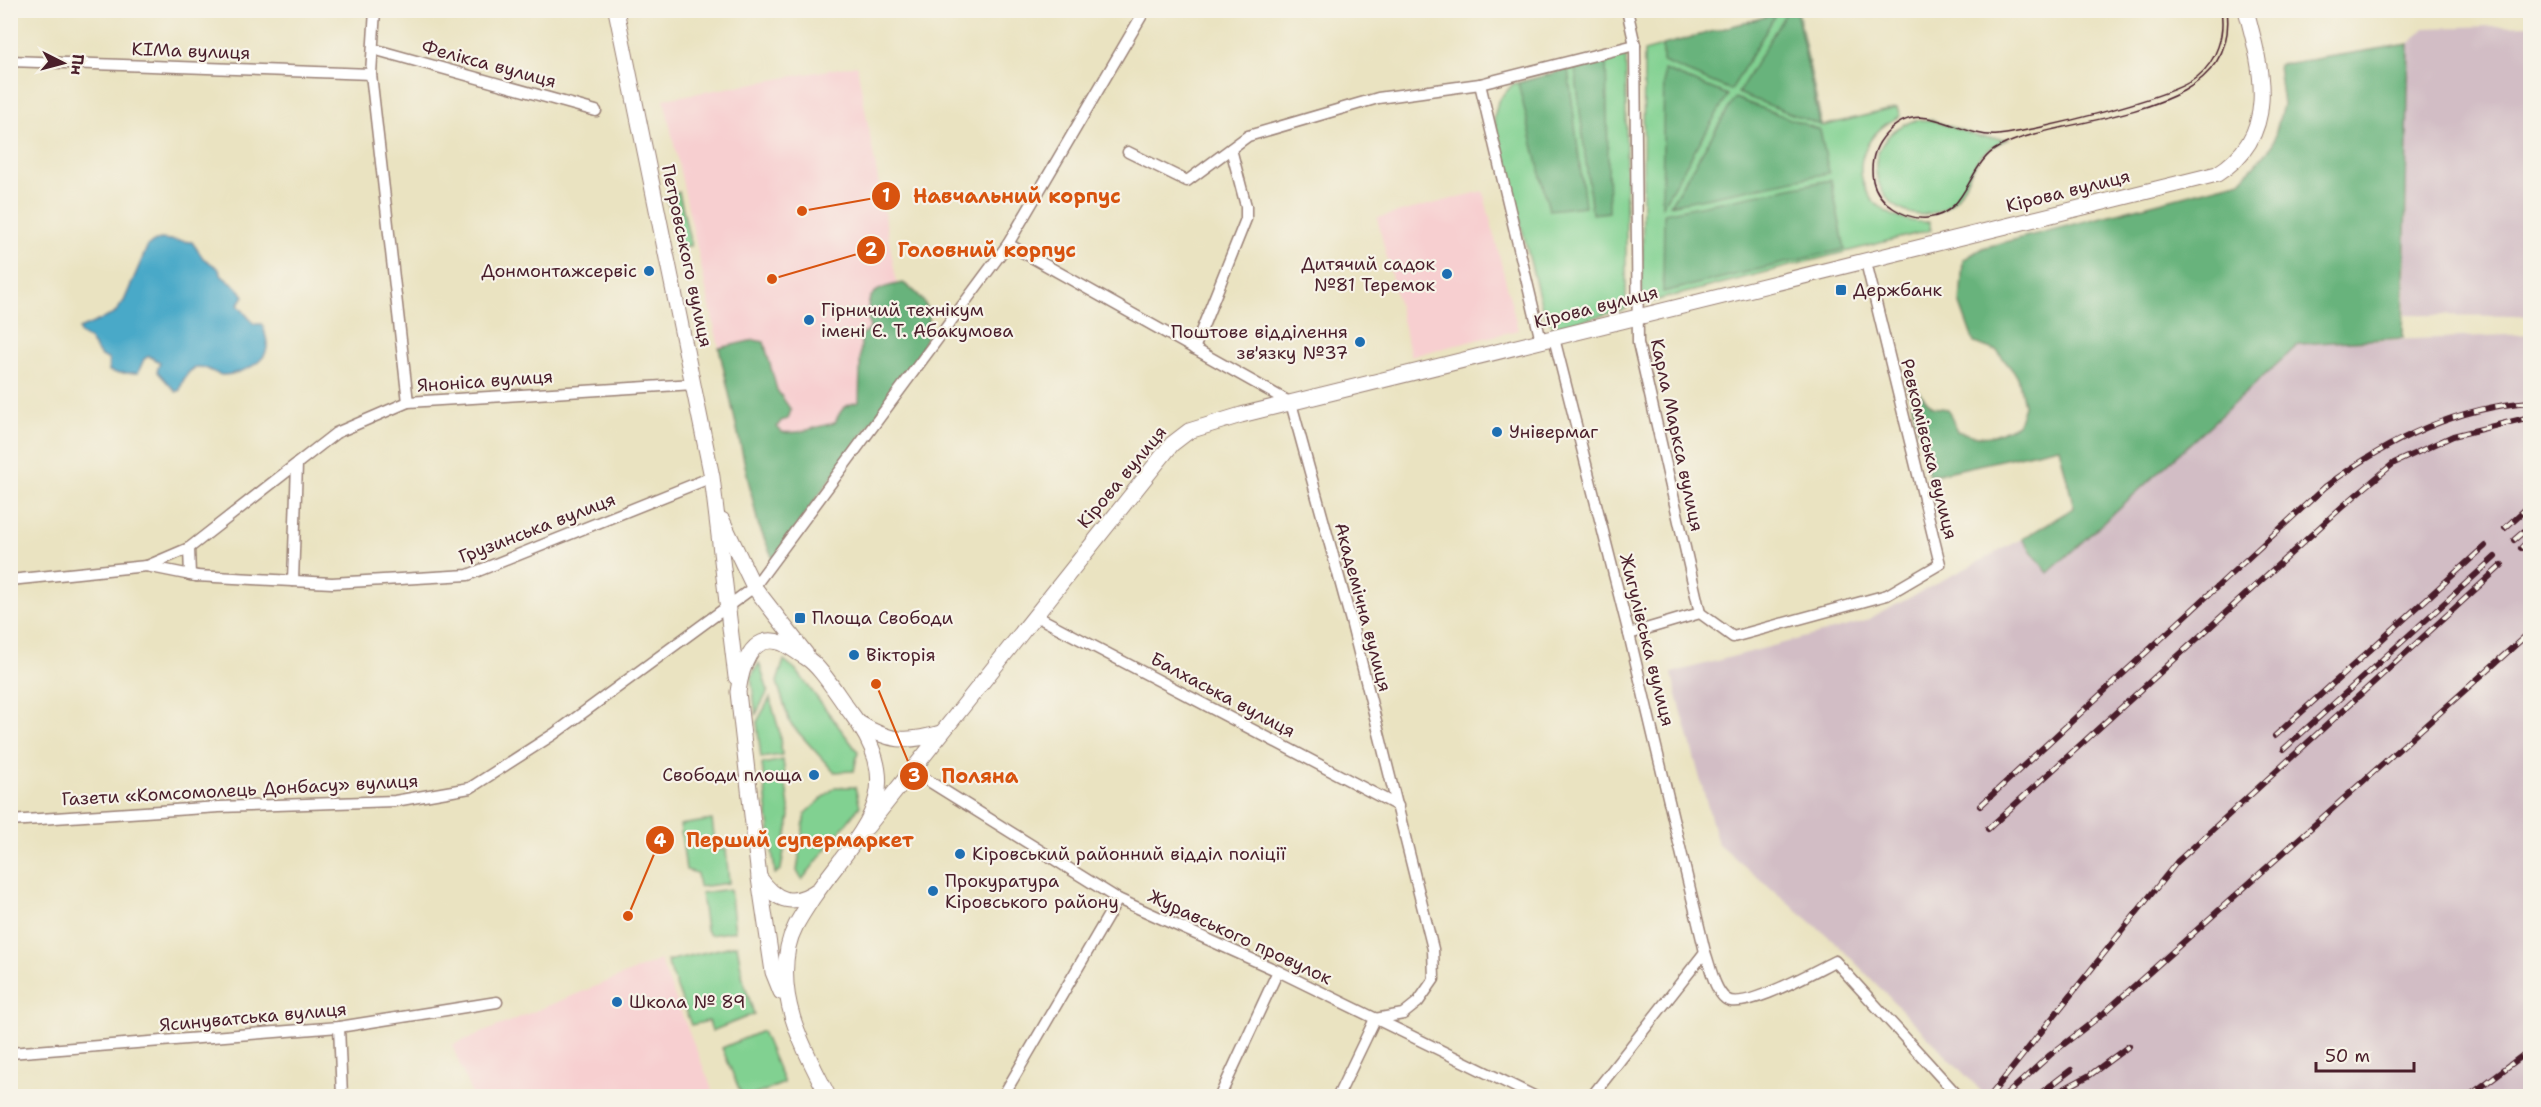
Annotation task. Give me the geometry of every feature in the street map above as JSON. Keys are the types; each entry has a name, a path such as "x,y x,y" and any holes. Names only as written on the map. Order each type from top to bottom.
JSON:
{"main road":[{"name":"Петровського вулиця","path":"616,10 694,384 717,509"},
{"name":"Кірова вулиця","path":"828,1096 794,1029 785,973 788,947 794,926 819,889 911,770 1179,437 1189,431 1240,415 2217,174 2230,165 2246,148 2258,123 2262,99 2262,76 2246,10"},
{"path":"717,509 754,587 811,660"},
{"path":"717,509 738,692"},
{"name":"Кірова вулиця","path":"819,889 804,900 788,901 766,888 759,877 738,692 743,663 751,651 759,645 771,642 781,643 811,660 858,723 880,773 879,794 867,826"},
{"name":"Кірова вулиця","path":"858,723 879,735 895,739 918,740 941,733"},
{"path":"759,877 773,972 794,1029"}],"street":[{"path":"375,10 371,74 408,402"},
{"name":"Газети «Комсомолець Донбасу» вулиця","path":"10,821 219,807 394,801 470,788 554,734 728,609 754,587 1008,244 1144,10"},
{"name":"Карла Маркса вулиця","path":"1627,10 1635,45 1638,343 1700,613"},
{"path":"1128,152 1187,181 1248,136 1378,98 1480,84 1635,45"},
{"name":"Фелікса вулиця","path":"373,49 596,111"},
{"name":"КІМа вулиця","path":"10,61 371,74"},
{"name":"Жигулівська вулиця","path":"1480,84 1547,339 1629,634 1705,952 1717,987 1725,999 1733,1002 1753,999 1835,961 1958,1096"},
{"path":"1194,349 1246,219 1246,206 1231,149"},
{"path":"1008,244 1291,404"},
{"name":"Ревкомівська вулиця","path":"1700,613 1733,637 1887,595 1940,564 1866,262"},
{"name":"Яноніса вулиця","path":"146,566 189,548 336,434 408,402 694,384"},
{"name":"Академічна вулиця","path":"1291,404 1431,939 1434,979 1418,1002 1403,1014 1375,1019"},
{"path":"293,581 297,464"},
{"name":"Грузинська вулиця","path":"10,580 146,566 193,575 332,583 468,575 712,477"},
{"path":"189,548 193,575"},
{"name":"Грузинська вулиця","path":"193,575 332,583"},
{"path":"1629,634 1700,613"},
{"name":"Балхаська вулиця","path":"1034,615 1398,806"},
{"name":"Журавського провулок","path":"911,770 1118,899 1278,971 1534,1096"},
{"path":"1003,1096 1118,899"},
{"path":"1592,1096 1705,952"},
{"path":"1220,1096 1278,971"},
{"name":"Ясинуватська вулиця","path":"10,1053 339,1028 497,1002"},
{"path":"1338,1096 1375,1019"},
{"path":"339,1028 342,1096"}],"shaded area":[{"path":"2530,25 2530,316 2405,315 2409,44 2424,28"},
{"name":"Гірничий технікум імені Є. Т. Абакумова","path":"857,65 912,366 758,524 664,99"},
{"name":"Дитячий садок №81 Теремок","path":"1483,191 1518,330 1411,356 1377,218"},
{"path":"2530,334 2530,1096 1986,1096 1835,942 1718,844 1671,673 1863,622 2022,539 2048,573 2299,344"},
{"name":"Школа № 89","path":"660,960 715,1096 472,1096 452,1045"}],"green space":[{"path":"1778,11 1798,11 1822,126 1897,108 1900,116 1879,130 1867,146 1861,164 1863,182 1871,198 1885,211 1904,219 1929,222 1931,230 1642,304 1644,51 1776,14"},
{"path":"1787,11 1796,11 1820,125 1738,93"},
{"path":"1776,14 1731,90 1663,62 1663,45"},
{"path":"2409,44 2403,338 2299,344 2048,573 2022,539 2074,508 2059,447 1929,476 1905,376 1932,407 1948,409 1957,431 1967,434 1989,436 2009,429 2018,424 2024,405 2018,377 1997,351 1974,343 1960,304 1963,260 1982,248 2240,181 2272,146 2283,105 2278,65"},
{"path":"1626,54 1626,309 1554,328 1543,312 1494,118 1498,101 1513,84"},
{"path":"1606,59 1609,212 1592,214 1575,68"},
{"path":"1568,69 1585,206 1549,210 1518,83"},
{"path":"1664,70 1728,95 1662,206"},
{"path":"1735,98 1820,130 1829,173 1670,205"},
{"path":"1916,120 1931,120 1980,137 2008,139 1984,153 1973,168 1960,194 1947,207 1937,212 1917,214 1900,209 1886,197 1878,181 1876,164 1881,146 1894,131"},
{"path":"1831,180 1845,249 1663,292 1664,213"},
{"path":"679,192 691,246 681,246 678,243 668,202 670,195"},
{"path":"903,283 924,301 928,311 928,332 924,342 912,366 773,559 758,524 719,348 754,340 764,342 777,390 791,410 788,419 781,421 777,427 782,432 802,431 835,423 844,408 859,402 861,335 870,329 869,301 876,291"},
{"path":"784,660 796,670 858,752 854,771 834,772 790,723 777,682"},
{"path":"759,663 768,691 756,714 751,677"},
{"path":"770,698 779,730 782,755 761,758 757,722"},
{"path":"783,760 790,816 781,869 775,874 762,764"},
{"path":"835,787 855,787 860,806 802,880 797,871 805,814"},
{"path":"712,820 716,850 726,849 729,883 699,887 697,873 686,870 680,825"},
{"path":"730,889 735,931 710,935 706,930 701,893"},
{"path":"737,945 743,979 754,1014 712,1031 709,1021 691,1025 667,961"},
{"path":"762,1031 784,1083 752,1096 742,1096 722,1048"}],"water":[{"path":"160,239 192,242 203,258 218,268 222,276 240,290 244,296 238,305 254,324 262,324 267,347 262,359 243,371 222,375 202,367 195,368 187,375 180,390 176,392 157,371 160,362 149,356 144,359 138,373 109,371 109,360 100,355 89,339 80,334 79,329 114,314 124,301 148,245"}],"tram line":[{"path":"2221,10 2222,29 2218,47 2210,63 2197,77 2183,85 2133,104 2041,127 1998,135 1969,131 1927,118 1913,118 1900,123 1878,144 1872,168 1876,189 1886,203 1902,213 1919,218 1941,214 1960,198 1980,164 1988,154 1999,147 2028,136 2143,108 2178,94 2207,74 2224,47 2227,10"}],"railway":[{"path":"1980,806 2325,487 2348,470 2396,441 2447,419 2502,405 2530,402"},
{"path":"1988,829 2343,506 2394,463 2453,436 2530,417"},
{"path":"2505,528 2530,505"},
{"path":"2514,540 2530,526"},
{"path":"2521,548 2530,539"},
{"path":"2275,736 2485,546"},
{"path":"2284,749 2495,557"},
{"path":"1990,1096 2177,862 2502,565"},
{"path":"2005,1096 2050,1055 2104,1013 2530,632"},
{"path":"2051,1096 2090,1075 2129,1046"},
{"path":"2469,1096 2530,1050"},
{"path":"2037,1096 2071,1070"}],"place":[{"name":"Навчальний корпус","path":"802,211"},
{"name":"Донмонтажсервіс","path":"649,271"},
{"name":"Дитячий садок №81 Теремок","path":"1447,274"},
{"name":"Головний корпус","path":"772,279"},
{"name":"Держбанк","path":"1841,290"},
{"name":"Гірничий технікум імені Є. Т. Абакумова","path":"809,320"},
{"name":"Поштове відділення зв'язку №37","path":"1360,342"},
{"name":"Універмаг","path":"1497,432"},
{"name":"Площа Свободи","path":"800,618"},
{"name":"Вікторія","path":"854,655"},
{"name":"Поляна","path":"876,684"},
{"name":"Свободи площа","path":"814,775"},
{"name":"Кіровський районний відділ поліції","path":"960,854"},
{"name":"Прокуратура Кіровського району","path":"933,891"},
{"name":"Перший супермаркет","path":"628,916"},
{"name":"Школа № 89","path":"617,1002"}]}
